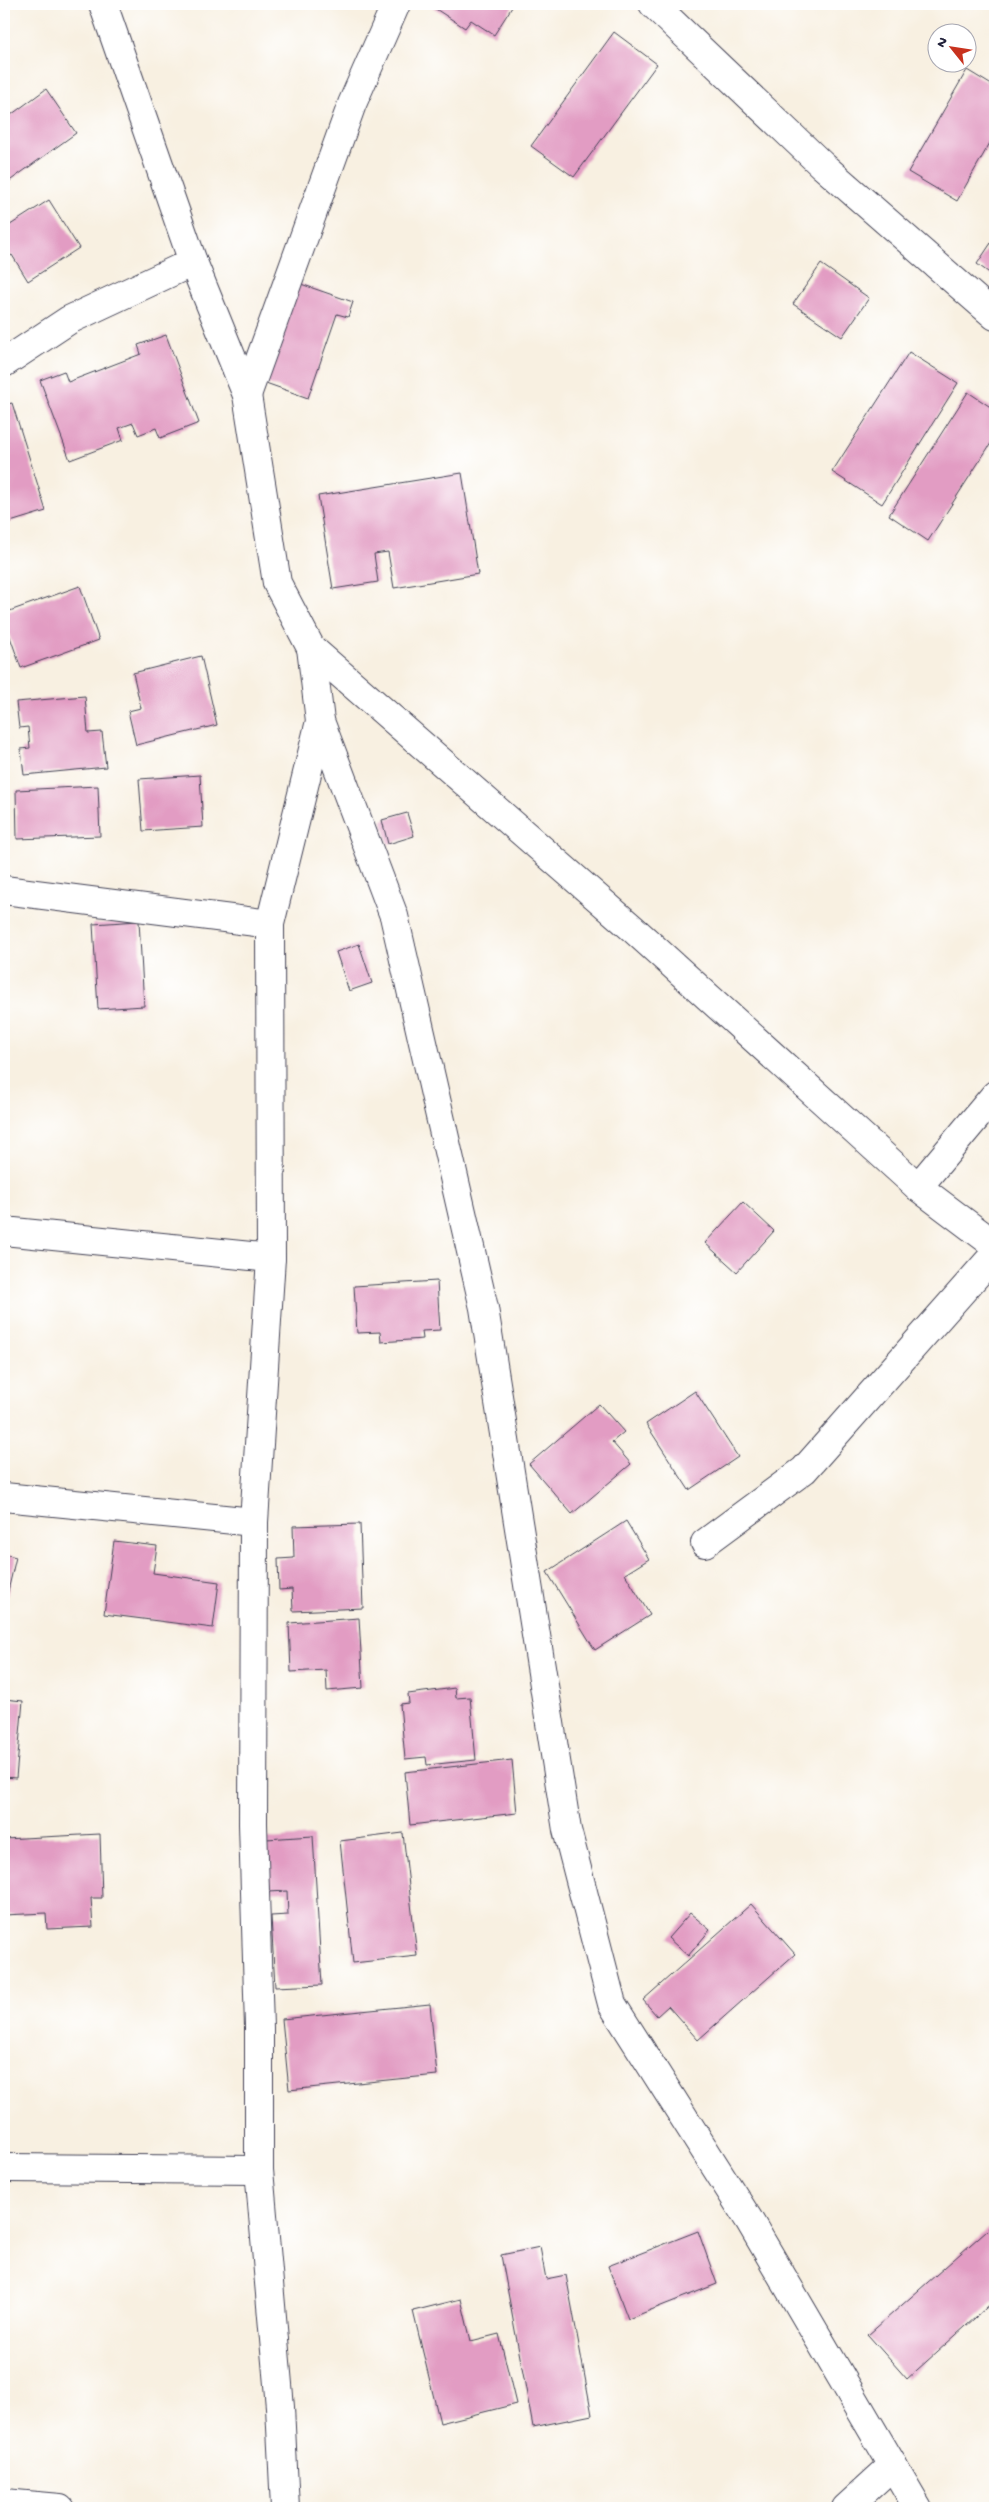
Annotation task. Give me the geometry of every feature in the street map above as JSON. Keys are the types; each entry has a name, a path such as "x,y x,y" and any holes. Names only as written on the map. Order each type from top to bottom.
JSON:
{"street":[{"path":"103,4 193,262 247,395 277,583 311,648 320,721 394,916 482,1299 568,1830 612,2004 749,2220 918,2508"},
{"path":"247,395 352,104 396,4"},
{"path":"653,4 822,165 995,316"},
{"path":"4,363 69,320 193,262"},
{"path":"311,648 632,928 918,1187 995,1245"},
{"path":"285,2508 280,2407 259,2170 259,2028 253,1824 254,1522 271,1258 270,924 320,721"},
{"path":"4,890 270,924"},
{"path":"918,1187 995,1095"},
{"path":"4,1232 271,1258"},
{"path":"705,1543 804,1470 995,1254"},
{"path":"4,1496 254,1522"},
{"path":"4,2168 259,2170"},
{"path":"846,2508 893,2465"},
{"path":"4,2503 60,2508"}],"building":[{"path":"428,4 514,4 494,35 471,20 465,28"},
{"path":"614,32 657,64 574,177 531,146"},
{"path":"966,72 970,72 995,87 995,134 957,201 908,172"},
{"path":"46,89 76,133 4,185 4,120"},
{"path":"49,200 79,248 28,281 12,255 5,259 4,257 4,229"},
{"path":"995,237 995,277 977,264"},
{"path":"821,264 869,298 842,337 793,304"},
{"path":"298,283 353,302 348,317 337,314 308,398 263,382"},
{"path":"166,335 199,423 160,438 156,428 138,435 133,423 119,428 123,440 70,460 40,380 64,371 68,382 141,354 138,345"},
{"path":"909,352 958,383 882,504 832,472"},
{"path":"968,392 995,410 995,437 928,541 889,515"},
{"path":"12,403 46,511 4,524 4,405"},
{"path":"462,473 478,574 394,588 388,552 374,554 378,582 333,589 318,496"},
{"path":"80,586 99,640 21,668 4,620 4,613"},
{"path":"201,656 217,725 136,745 128,711 141,708 133,673"},
{"path":"85,696 88,733 102,732 106,767 24,775 21,749 30,748 28,727 19,728 16,702"},
{"path":"200,775 203,827 143,831 139,779"},
{"path":"98,786 100,836 17,839 16,790"},
{"path":"407,813 414,836 388,844 382,820"},
{"path":"139,921 144,1006 98,1009 93,924"},
{"path":"359,944 372,983 349,991 336,952"},
{"path":"743,1202 774,1231 737,1272 705,1243"},
{"path":"437,1281 440,1330 422,1331 423,1339 381,1342 380,1332 357,1333 354,1286"},
{"path":"695,1391 738,1457 689,1490 646,1424"},
{"path":"599,1404 624,1432 612,1442 631,1464 572,1514 529,1464"},
{"path":"626,1521 649,1559 625,1574 650,1615 595,1650 547,1572"},
{"path":"360,1524 363,1608 293,1611 292,1589 279,1590 278,1559 294,1558 293,1526"},
{"path":"114,1541 157,1546 153,1573 219,1582 213,1628 104,1614"},
{"path":"4,1554 16,1557 4,1608"},
{"path":"359,1618 363,1688 327,1691 326,1670 291,1672 289,1623"},
{"path":"455,1688 456,1698 470,1697 476,1760 427,1765 426,1757 405,1759 400,1704 409,1703 408,1694"},
{"path":"4,1699 23,1701 16,1778 4,1777"},
{"path":"512,1760 517,1813 410,1825 405,1772"},
{"path":"403,1833 417,1956 353,1963 340,1841"},
{"path":"100,1834 102,1898 91,1898 93,1927 47,1929 46,1913 4,1915 4,1839"},
{"path":"313,1836 322,1985 275,1987 271,1916 288,1915 287,1891 269,1892 266,1839"},
{"path":"751,1904 795,1954 698,2040 668,2006 657,2016 643,2000"},
{"path":"690,1913 710,1930 688,1956 668,1938"},
{"path":"430,2004 437,2075 289,2090 282,2019"},
{"path":"995,2223 995,2300 907,2379 868,2335"},
{"path":"698,2231 717,2284 628,2319 608,2266"},
{"path":"540,2247 546,2279 566,2275 592,2415 533,2427 501,2255"},
{"path":"461,2299 471,2341 499,2334 516,2404 440,2423 413,2311"}]}
